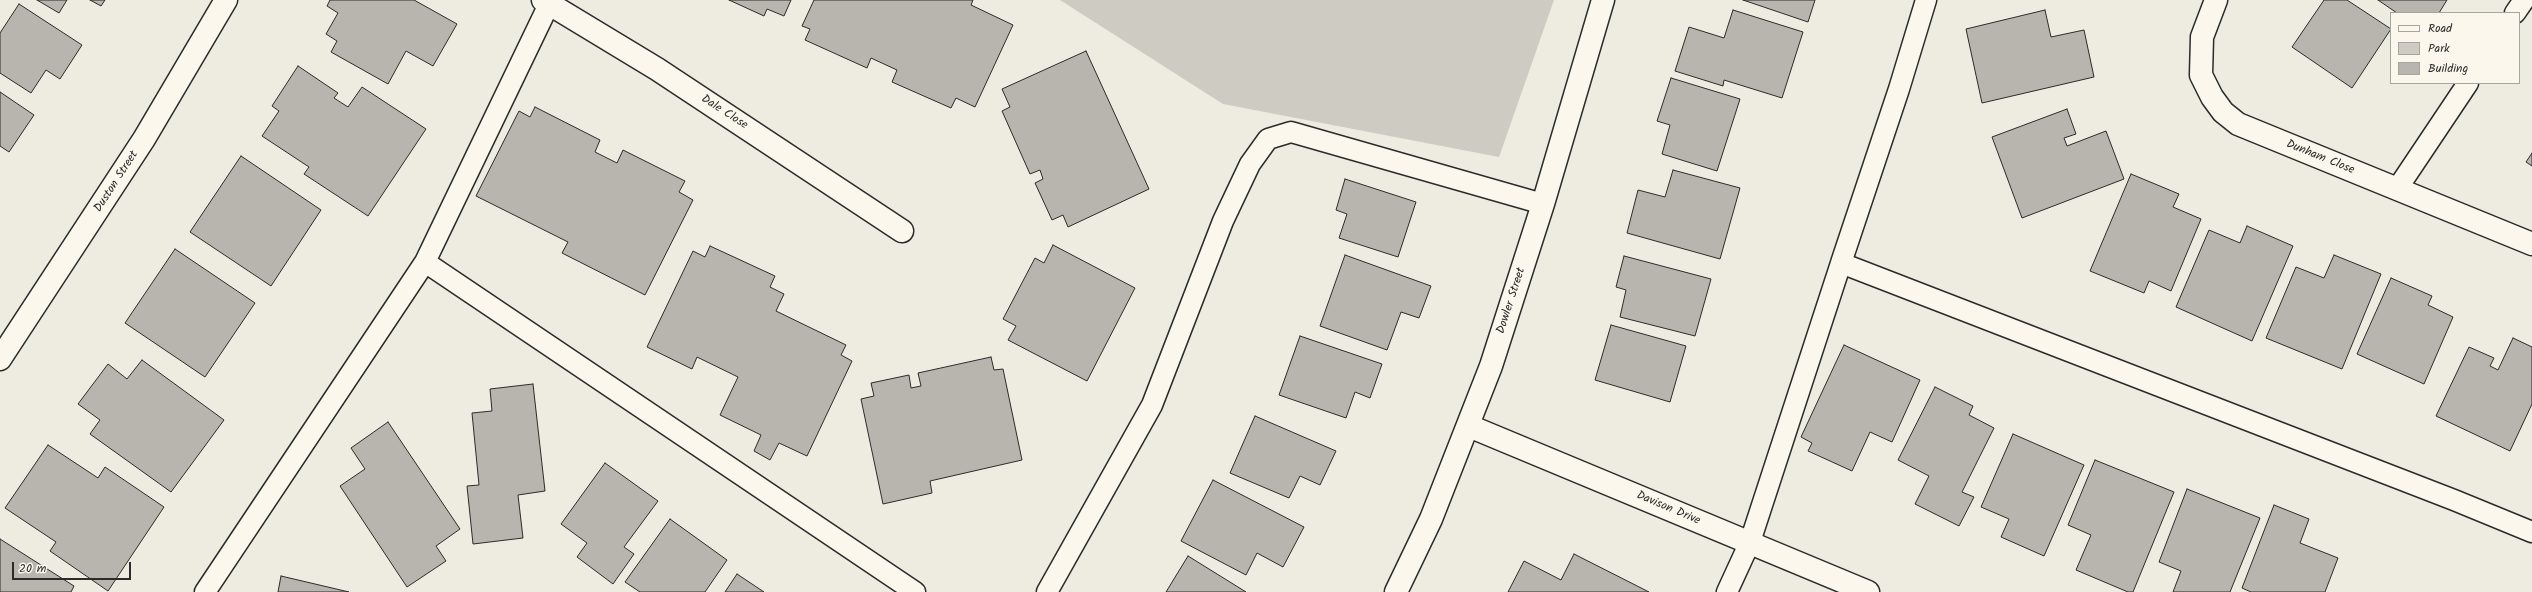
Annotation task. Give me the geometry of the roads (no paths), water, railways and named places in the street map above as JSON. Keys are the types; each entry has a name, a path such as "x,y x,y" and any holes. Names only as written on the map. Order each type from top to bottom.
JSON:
{"street":[{"name":"Duston Street","path":"3,349 144,139 226,0"},
{"name":"Dowler Street","path":"1396,592 1431,519 1468,426 1505,323 1543,204 1603,0"},
{"name":"Dunham Close","path":"2216,0 2202,37 2201,75 2212,97 2223,112 2238,124 2532,244"},
{"name":"Dale Close","path":"547,1 657,69 902,231"},
{"name":"Davison Drive","path":"1468,426 1868,592"}],"lane":[{"path":"1727,592 1750,542 1926,0"},
{"path":"2516,12 2524,0"},
{"path":"205,592 425,262 547,1"},
{"path":"2397,189 2467,84"},
{"path":"1047,592 1152,405 1223,221 1250,164 1268,139 1292,132 1543,204"},
{"path":"425,262 915,592"},
{"path":"1841,263 2447,497 2532,532"}]}
